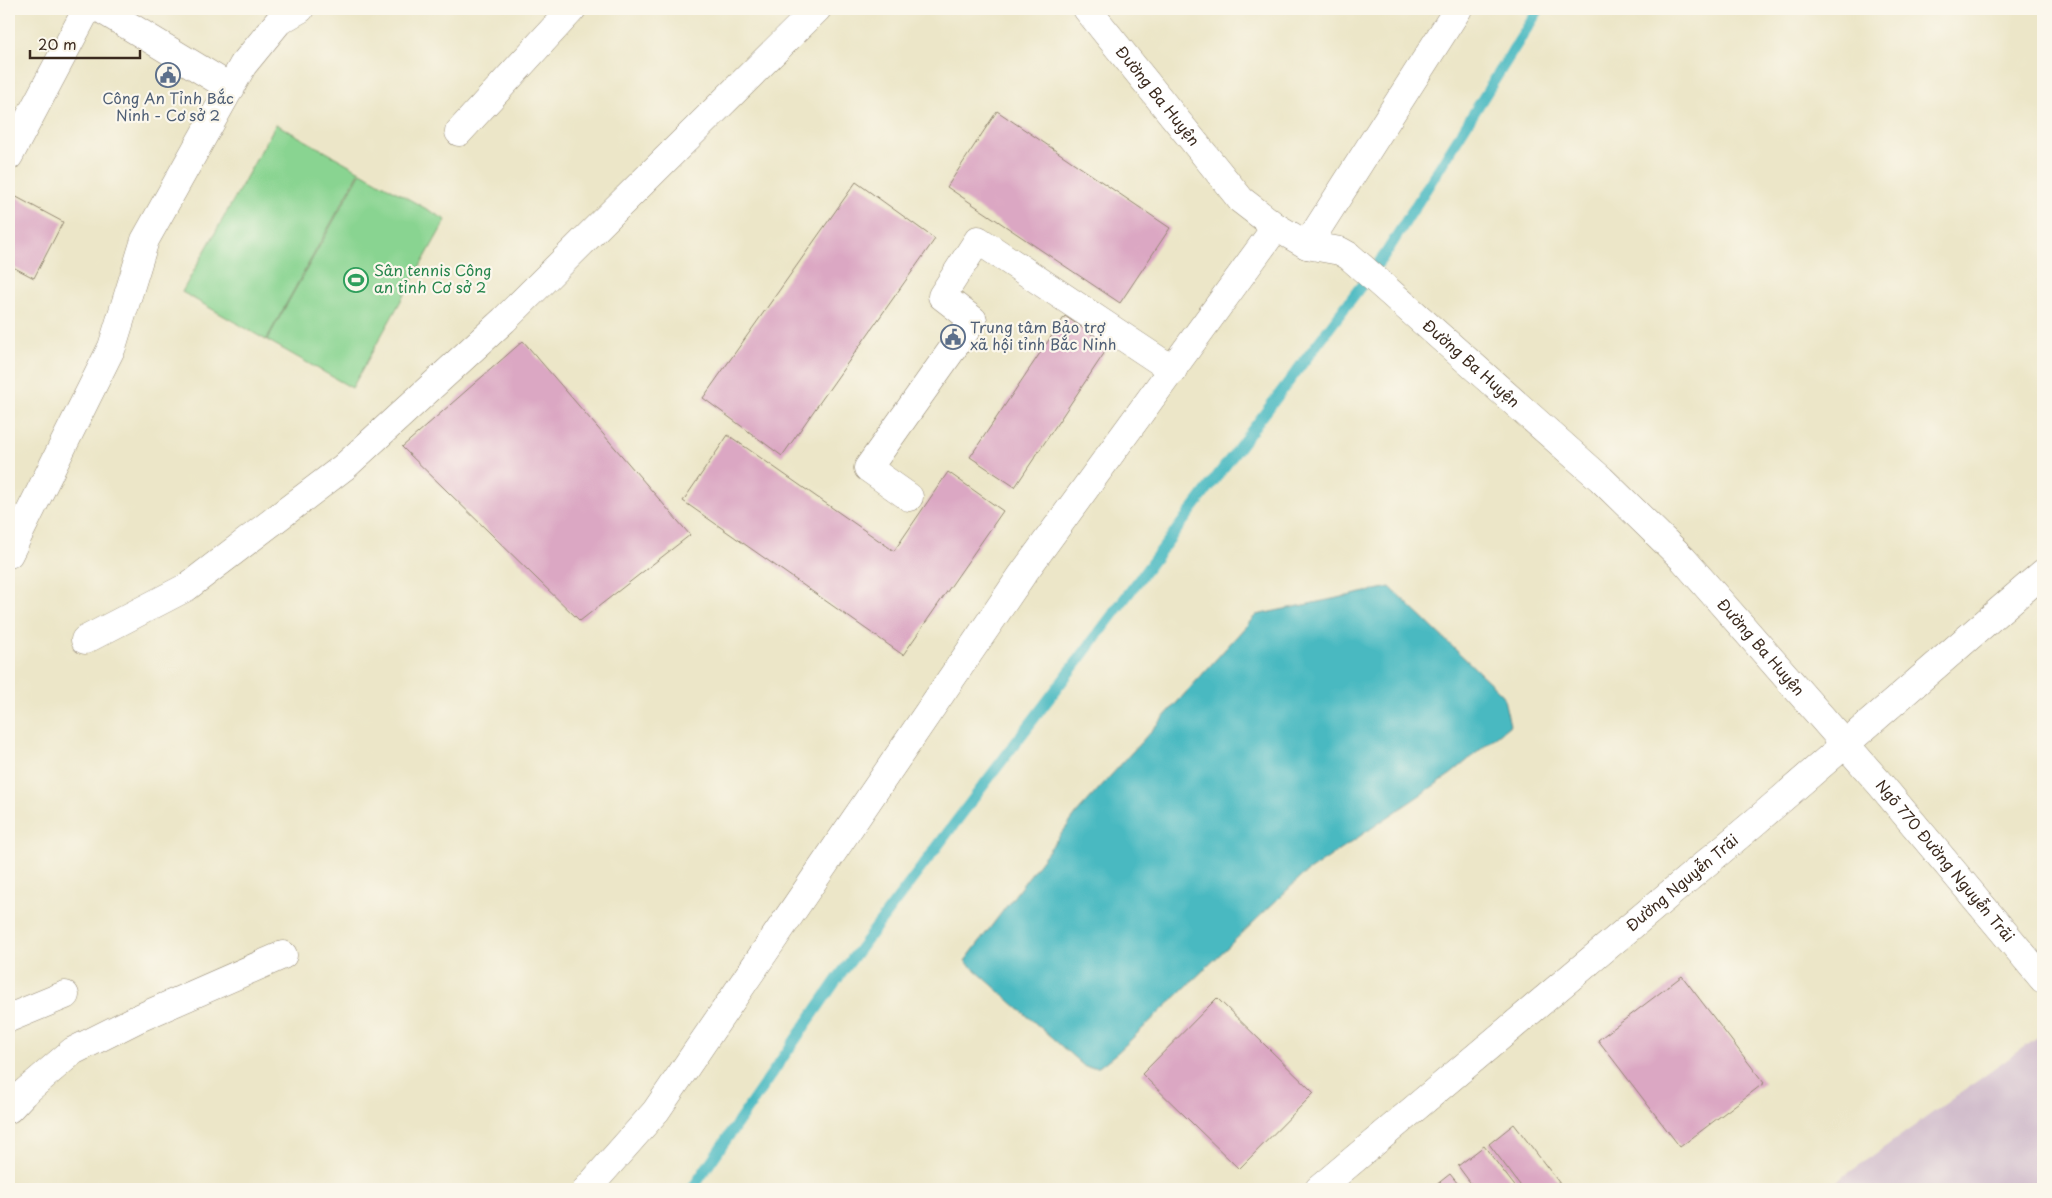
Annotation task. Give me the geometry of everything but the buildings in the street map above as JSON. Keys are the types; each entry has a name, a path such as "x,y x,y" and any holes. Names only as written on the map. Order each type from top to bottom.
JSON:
{"main road":[{"path":"9,156 87,9"},
{"path":"100,9 231,88"},
{"path":"9,554 112,347 145,240 243,65 279,21 300,9"},
{"path":"459,132 572,9"},
{"path":"85,640 187,587 344,467 504,320 817,9"},
{"name":"Đường Ba Huyện","path":"1087,9 1241,200 1276,227 1306,245 1340,251 1349,256 1601,479 1683,559 1845,744"},
{"path":"1306,245 1458,9"},
{"path":"587,1189 656,1111 1022,575 1276,227"},
{"path":"909,497 868,468 973,320 942,296 978,240 1173,370"},
{"name":"Đường Nguyễn Trãi","path":"1319,1189 1746,829 2043,573"},
{"name":"Ngõ 770 Đường Nguyễn Trãi","path":"1845,744 2043,979"},
{"path":"9,1110 24,1093 73,1052 137,1019 283,955"},
{"path":"9,1018 65,995"}],"shaded area":[{"path":"2043,1033 2043,1189 1826,1189 2036,1039"}],"green space":[{"path":"276,124 360,171 266,340 182,292"},
{"name":"Sân tennis Công an tỉnh Cơ sở 2","path":"361,172 446,220 352,388 267,340"}],"water":[{"path":"1390,587 1503,695 1510,725 1451,774 1303,875 1118,1052 1099,1067 1085,1067 965,961 1077,813 1256,615"}],"waterway":[{"path":"692,1189 840,975 1386,253 1539,9"}],"place":[{"name":"Công An Tỉnh Bắc Ninh - Cơ sở 2","path":"168,75"},
{"name":"Sân tennis Công an tỉnh Cơ sở 2","path":"356,280"},
{"name":"Trung tâm Bảo trợ xã hội tỉnh Bắc Ninh","path":"953,337"}]}
